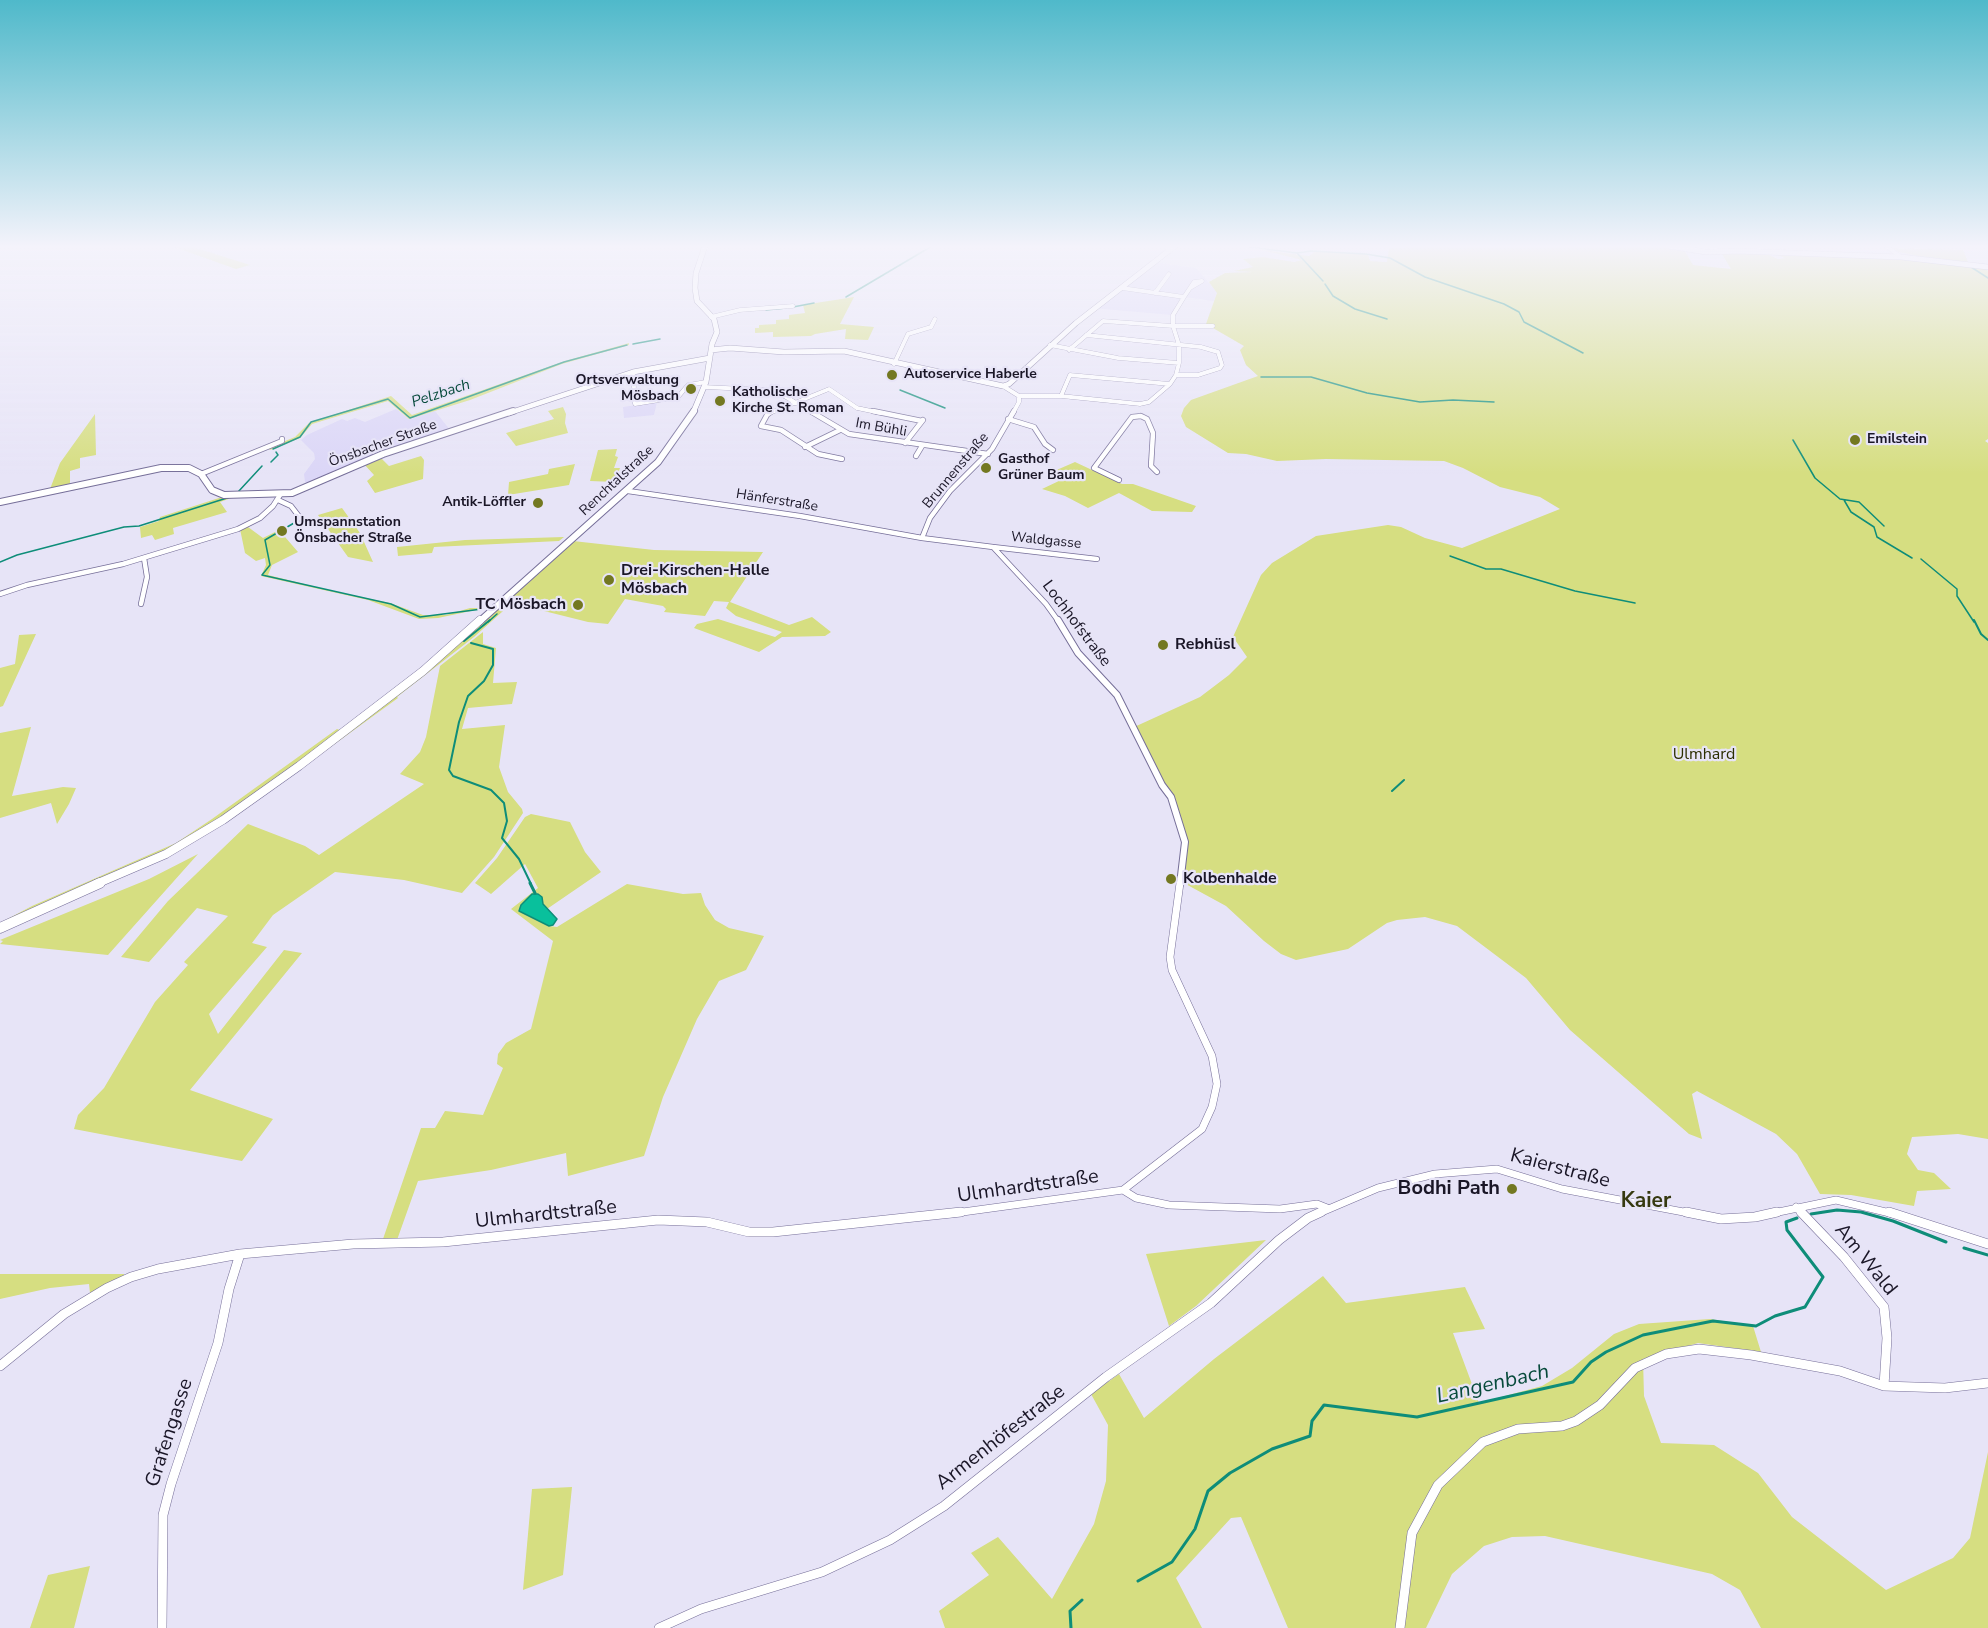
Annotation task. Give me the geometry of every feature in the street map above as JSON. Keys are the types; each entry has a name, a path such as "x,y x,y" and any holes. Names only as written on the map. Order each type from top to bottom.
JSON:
{"street":[{"name":"Renchtalstraße","path":"0,928 38,909 166,854 223,820 299,766 423,671 658,462 694,410 705,384 717,328 714,322"},
{"path":"894,364 908,334 931,327 934,322"},
{"path":"711,350 730,348 784,352 834,350 1003,386 1009,384 1050,345 1079,322"},
{"path":"1069,350 1102,322"},
{"path":"1117,322 1213,326"},
{"path":"1003,386 1019,396 1061,396 1140,404 1149,402 1170,384 1176,375 1179,345 1173,322"},
{"path":"1086,335 1201,347 1218,352 1222,365 1214,371 1203,374 1176,375"},
{"path":"1050,345 1136,360 1179,363"},
{"name":"Önsbacher Straße","path":"0,502 143,470 173,467 189,468 201,474 212,490 217,493 279,497 383,454 633,372 710,358"},
{"path":"633,372 635,404 678,397 688,385 705,384"},
{"path":"1061,396 1070,375 1170,384"},
{"name":"Im Bühli","path":"705,384 768,390 796,402 849,434 922,446"},
{"path":"842,459 818,454 781,430 761,426 770,412 829,389 857,408 923,420 905,443"},
{"name":"Brunnenstraße","path":"922,538 936,510 958,481 988,454 1019,402 1019,396"},
{"path":"1140,404 1140,416"},
{"path":"1119,480 1094,468 1096,462 1132,417 1140,416 1147,419 1152,433 1151,466 1158,472"},
{"path":"1008,419 1034,426 1045,444 1053,450"},
{"path":"805,447 840,430"},
{"path":"201,474 282,441 282,439"},
{"name":"Im Bühli","path":"916,456 924,443 988,454"},
{"name":"Hänferstraße","path":"628,491 800,516 922,538"},
{"path":"0,594 27,585 144,558 250,525 279,497 291,506 301,519"},
{"path":"922,538 993,547"},
{"name":"Waldgasse","path":"993,547 1097,559"},
{"name":"Lochhofstraße","path":"993,547 1046,604 1069,636 1078,654 1117,695 1162,785 1171,797 1185,842 1170,957 1172,970 1212,1056 1217,1084 1212,1107 1202,1129 1123,1190"},
{"path":"141,604 147,577 144,558"},
{"name":"Kaierstraße","path":"1123,1190 1136,1198 1169,1204 1280,1209 1317,1204 1327,1208 1378,1188 1416,1178 1466,1170 1497,1169 1562,1189 1716,1218 1755,1217 1836,1200 1872,1207 1988,1244"},
{"name":"Ulmhardtstraße","path":"0,1366 63,1314 131,1277 158,1269 240,1254 353,1244 443,1242 658,1220 707,1222 740,1231 766,1233 957,1213 1123,1190"},
{"name":"Am Wald","path":"1796,1207 1844,1257 1884,1307 1887,1338 1884,1386"},
{"name":"Armenhöfestraße","path":"659,1628 701,1609 822,1572 890,1540 944,1506 1106,1377 1211,1303 1279,1240 1308,1218 1327,1208"},
{"name":"Grafengasse","path":"162,1628 164,1515 171,1484 218,1343 229,1289 240,1254"},
{"path":"1400,1628 1412,1533 1438,1485 1484,1442 1518,1429 1562,1426 1576,1421 1600,1406 1635,1368 1666,1354 1699,1349 1751,1355 1840,1371 1884,1386 1945,1388 1988,1383"}],"shaded area":[{"path":"657,402 654,415 624,418 623,407"},
{"path":"396,409 409,419 435,411 450,430 312,485 305,482 304,474 315,459 314,453 301,440 307,435 342,419 347,421 355,418 365,422"},
{"path":"532,894 542,897 543,904 557,919 553,925 549,926 519,911 521,905"}],"green space":[{"path":"776,322 841,322 840,324 874,327 868,340 845,339 846,329 811,336 773,337 773,332 755,333 755,328 759,328 759,325 776,324"},
{"name":"Ulmhard","path":"1207,322 1988,322 1988,439 1985,441 1988,443 1988,1139 1958,1134 1912,1137 1907,1154 1918,1170 1934,1173 1951,1189 1917,1191 1914,1206 1851,1195 1820,1194 1797,1154 1776,1134 1697,1091 1692,1094 1702,1139 1689,1134 1570,1030 1526,978 1457,926 1425,917 1397,920 1387,923 1348,949 1296,960 1281,954 1264,941 1226,906 1182,882 1186,846 1168,797 1152,772 1132,728 1200,697 1229,675 1247,657 1233,637 1261,575 1272,563 1316,536 1388,525 1401,527 1425,538 1462,548 1560,509 1540,497 1500,487 1444,461 1326,459 1277,461 1246,454 1228,453 1186,427 1181,416 1184,408 1191,400 1258,376 1246,365 1240,350 1244,346 1206,324"},
{"path":"629,343 629,345 562,364 470,400 409,419 388,401 312,424 300,438 270,450 268,448 295,437 309,423 391,396 412,415 565,361"},
{"path":"563,407 568,433 516,446 506,433 554,419 548,411"},
{"path":"95,414 96,455 80,458 80,468 70,471 70,484 50,489 60,463"},
{"path":"617,449 615,456 618,457 614,468 620,468 615,482 590,481 598,450"},
{"path":"421,456 424,460 423,479 375,493 367,481 374,475 363,463 380,457 389,466"},
{"path":"1075,462 1122,484 1133,484 1196,506 1192,512 1152,511 1119,493 1088,508 1065,496 1042,489 1061,480 1052,472"},
{"path":"575,464 569,485 508,495 509,482 548,474 549,469"},
{"path":"234,497 220,502 227,512 173,528 174,534 155,540 152,535 141,538 140,527 159,521 160,517 219,498"},
{"path":"342,508 360,533 373,562 348,557 318,515"},
{"path":"248,527 263,538 279,530 298,552 272,565 268,575 390,603 423,615 446,615 470,608 485,608 438,618 419,619 368,600 261,576 266,565 265,558 256,561 245,553 240,529"},
{"path":"564,537 559,541 434,547 432,553 398,556 397,547 465,540"},
{"path":"573,541 654,550 763,552 730,602 789,625 812,617 831,632 825,636 782,637 759,652 694,628 697,624 718,619 775,637 782,632 736,616 726,608 729,602 714,601 705,616 664,612 666,609 663,606 625,599 608,624 588,622 512,603 398,698 232,817 459,643"},
{"path":"483,632 483,644 496,648 493,683 517,682 512,704 468,708 462,729 505,725 499,767 508,792 523,813 494,857 462,893 404,880 335,872 273,915 252,943 267,947 209,1014 218,1034 284,950 302,953 190,1090 273,1119 242,1161 74,1129 78,1115 104,1088 155,1002 188,965 184,962 228,916 197,908 149,962 121,957 168,901 248,824 305,846 319,855 424,784 400,774 420,752 426,737 440,666"},
{"path":"36,634 3,706 0,707 0,668 15,664 19,635"},
{"path":"31,727 12,796 63,787 76,788 57,824 51,803 0,818 0,733"},
{"path":"337,729 342,731 235,809 157,855 0,923 32,906 176,843"},
{"path":"531,814 570,822 585,852 601,872 547,909 542,904 542,897 535,893 549,926 557,927 627,884 683,894 701,893 705,905 715,920 729,928 764,936 746,970 719,981 697,1019 663,1097 644,1156 568,1176 566,1153 491,1170 418,1181 397,1240 383,1239 421,1128 435,1128 445,1111 483,1115 503,1068 497,1064 498,1054 506,1043 531,1029 553,941 511,909 538,888 525,864 491,894 475,883 497,858 525,817"},
{"path":"198,854 108,955 0,944 3,941 0,940 149,879"},
{"path":"1266,1240 1196,1306 1169,1326 1146,1254"},
{"path":"0,1274 124,1274 124,1277 90,1293 89,1284 50,1288 0,1299"},
{"path":"1323,1276 1346,1303 1465,1287 1485,1329 1453,1333 1479,1403 1542,1386 1572,1368 1614,1334 1639,1324 1710,1319 1753,1326 1761,1352 1698,1343 1643,1359 1644,1396 1661,1443 1714,1445 1758,1473 1792,1517 1886,1590 1953,1558 1970,1538 1988,1452 1988,1628 1761,1628 1740,1590 1712,1574 1545,1536 1512,1537 1484,1546 1452,1574 1426,1628 1288,1628 1241,1517 1231,1518 1176,1578 1202,1628 945,1628 939,1611 989,1575 971,1553 998,1537 1052,1599 1094,1524 1106,1481 1108,1425 1091,1394 1119,1374 1144,1418 1214,1359"},
{"path":"572,1487 563,1575 523,1590 532,1489"},
{"path":"90,1566 74,1628 30,1628 48,1575"}],"waterway":[{"name":"Pelzbach","path":"1524,322 1583,353"},
{"name":"Pelzbach","path":"633,344 660,339"},
{"name":"Pelzbach","path":"273,449 300,437 311,422 388,399 410,418 564,362 627,345"},
{"path":"1261,377 1311,377 1367,393 1420,402 1453,400 1494,402"},
{"path":"900,390 945,408"},
{"path":"1793,440 1815,478 1840,499 1859,502 1884,526"},
{"name":"Pelzbach","path":"271,462 278,455 276,452"},
{"name":"Pelzbach","path":"238,492 262,466"},
{"name":"Pelzbach","path":"0,562 17,555 124,527 139,526 230,497"},
{"path":"1844,500 1851,512 1874,527 1877,537 1912,558"},
{"path":"295,514 297,518 294,523 265,540 270,565 262,575 391,604 420,617 482,609"},
{"path":"1450,556 1486,569 1501,569 1575,591 1635,603"},
{"path":"1921,559 1957,589 1957,596 1974,622"},
{"path":"488,622 497,614"},
{"path":"464,641 490,620"},
{"path":"1974,620 1981,634 1988,640"},
{"path":"471,643 493,649 493,665 484,681 468,696 459,722 449,770 453,776 491,790 504,803 507,821 502,838 519,859 531,884"},
{"path":"1392,791 1404,780"},
{"path":"530,883 535,893"},
{"name":"Langenbach","path":"1811,1214 1837,1210 1861,1212 1893,1221 1946,1242"},
{"name":"Langenbach","path":"1138,1581 1172,1562 1195,1529 1208,1491 1230,1473 1272,1449 1310,1436 1312,1421 1324,1405 1417,1417 1573,1382 1591,1362 1606,1352 1643,1335 1713,1321 1756,1326 1775,1316 1805,1307 1823,1277 1787,1230 1786,1222 1797,1218"},
{"name":"Langenbach","path":"1964,1248 1988,1255"},
{"name":"Langenbach","path":"1071,1628 1070,1611 1082,1600"}],"place":[{"name":"Autoservice Haberle","path":"892,375"},
{"name":"Ortsverwaltung Mösbach","path":"691,389"},
{"name":"Katholische Kirche St. Roman","path":"720,401"},
{"name":"Emilstein","path":"1855,440"},
{"name":"Gasthof Grüner Baum","path":"986,468"},
{"name":"Antik-Löffler","path":"538,503"},
{"name":"Umspannstation Önsbacher Straße","path":"282,531"},
{"name":"Drei-Kirschen-Halle Mösbach","path":"609,580"},
{"name":"TC Mösbach","path":"578,605"},
{"name":"Rebhüsl","path":"1163,645"},
{"name":"Kolbenhalde","path":"1171,879"},
{"name":"Bodhi Path","path":"1512,1189"}],"district":[{"name":"Kaier","path":"1646,1202"}]}
